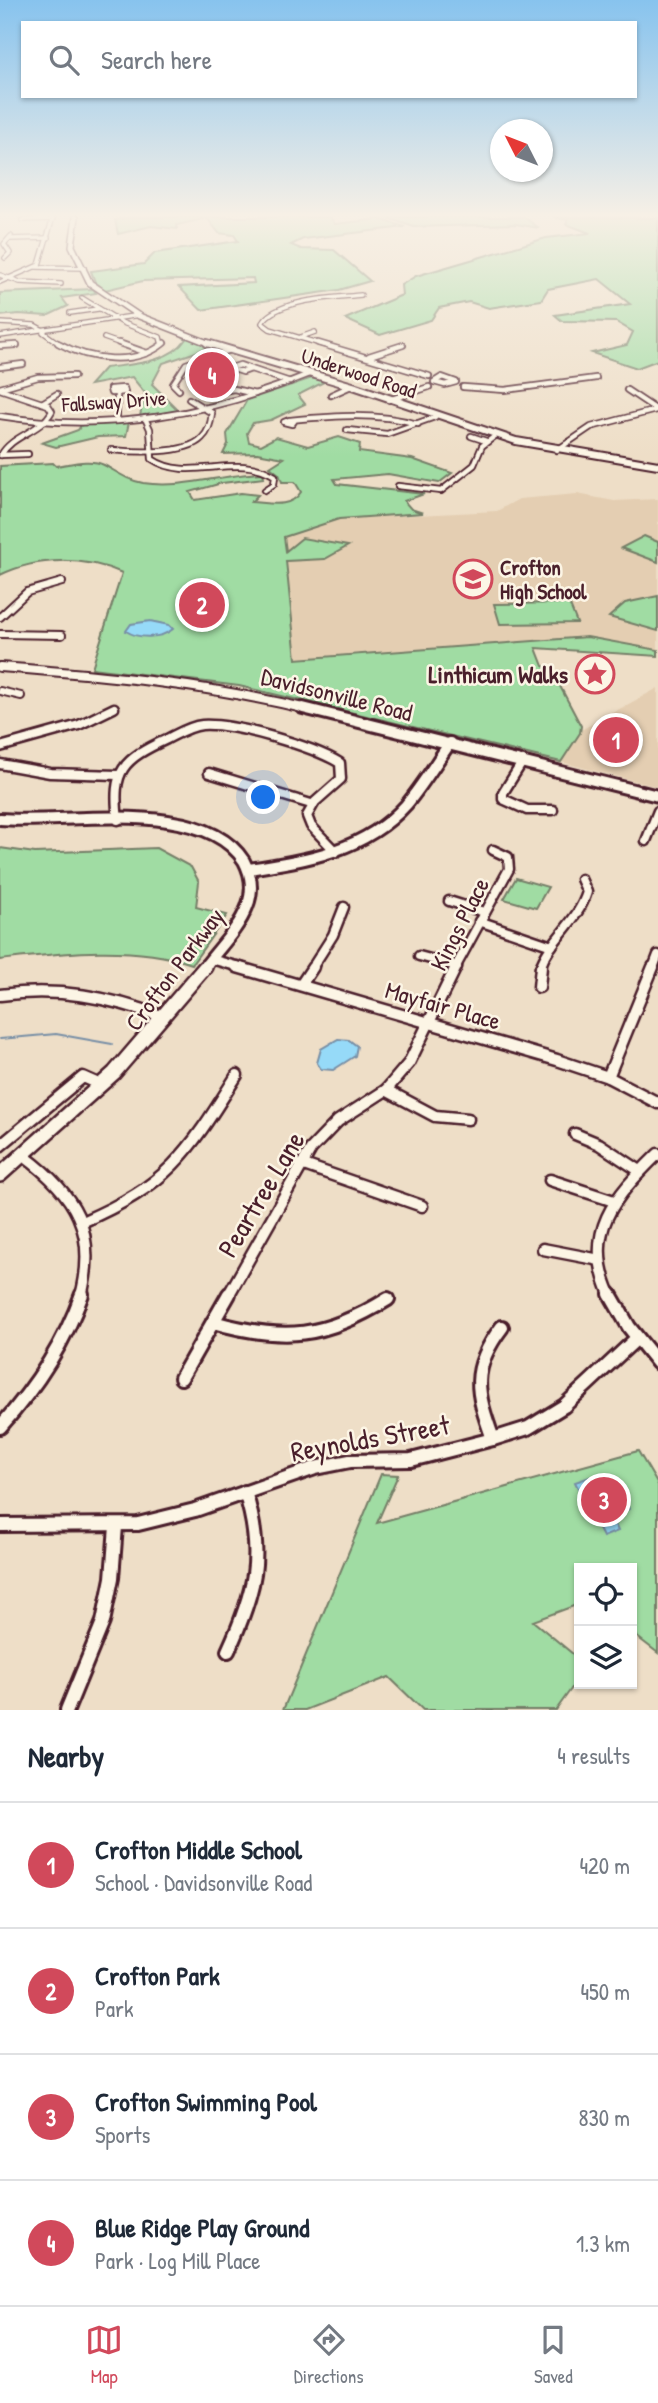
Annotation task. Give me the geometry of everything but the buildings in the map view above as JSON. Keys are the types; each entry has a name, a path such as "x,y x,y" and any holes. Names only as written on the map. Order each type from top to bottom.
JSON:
{"street":[{"name":"Underwood Road","path":"112,297 140,315 230,349 351,386 495,436 557,450 658,465"},
{"path":"346,297 300,303 267,315 261,320 270,329 369,356 437,381 463,387 516,390 596,378"},
{"path":"0,323 34,325 58,345 98,357 121,358 147,353 162,346 163,339 116,319 82,298"},
{"path":"85,325 70,313 98,309"},
{"path":"0,336 44,332 140,315"},
{"path":"301,337 315,332"},
{"path":"104,338 147,353"},
{"path":"0,346 17,345"},
{"path":"369,356 403,345"},
{"path":"179,390 173,384 186,364 230,349"},
{"path":"0,367 23,364"},
{"path":"251,369 290,382"},
{"name":"Fallsway Drive","path":"0,416 48,421 145,418 204,408 255,394 309,374"},
{"path":"0,389 38,377 74,376"},
{"path":"389,400 429,387 437,381"},
{"path":"331,395 351,386"},
{"path":"203,394 234,388 255,394"},
{"path":"0,389 52,409 48,421 39,430 8,443 0,455"},
{"path":"627,390 657,410"},
{"path":"117,393 117,420"},
{"path":"42,403 57,394"},
{"path":"111,450 181,448 199,442 204,438 212,413 189,399"},
{"path":"557,450 578,433 600,423 657,410"},
{"path":"295,420 350,414 388,417 418,424"},
{"path":"347,430 387,434 435,417"},
{"path":"145,418 150,427 152,461 168,467 236,464 265,469 275,478 273,486 265,490"},
{"path":"471,436 486,441"},
{"path":"398,486 441,491 474,465 486,441 495,436"},
{"path":"0,455 27,454"},
{"path":"0,617 20,595 44,584 62,582"},
{"path":"0,634 62,635"},
{"name":"Davidsonville Road","path":"0,667 152,679 228,690 658,796"},
{"path":"0,691 21,696"},
{"path":"0,747 79,724 114,708"},
{"path":"118,820 114,789 118,775 129,760 155,744 198,725 219,725 320,751 340,762 343,775 341,781 311,804 308,821 336,852"},
{"path":"0,819 48,824 158,819 198,827 227,842 248,870 336,852 364,840 391,821 450,743"},
{"path":"523,761 503,799 511,805 535,811 553,810"},
{"path":"0,764 50,773 118,775"},
{"path":"209,773 311,804"},
{"path":"646,841 658,811"},
{"name":"Kings Place","path":"431,1023 479,921 510,864 508,857 493,850"},
{"name":"Crofton Parkway","path":"0,1175 103,1087 167,1018 246,908 251,890 248,870"},
{"path":"539,987 538,972 552,946 583,909 587,892 581,879"},
{"path":"449,901 484,912"},
{"path":"301,985 333,935 344,907"},
{"path":"479,921 552,946"},
{"path":"608,1077 658,955"},
{"path":"419,956 457,966"},
{"name":"Mayfair Place","path":"211,959 608,1077 658,1103"},
{"path":"0,995 47,989 88,992 167,1018"},
{"name":"Peartree Lane","path":"181,1378 301,1164 328,1130 386,1090 410,1063 431,1023"},
{"path":"82,1222 135,1199 166,1177 188,1151 237,1075"},
{"path":"0,1146 83,1077 103,1087"},
{"path":"386,1090 437,1116 458,1121 468,1119"},
{"path":"575,1134 599,1144 640,1171"},
{"path":"658,1154 614,1201 602,1230 600,1260 609,1296 636,1339 658,1363"},
{"path":"0,1427 22,1403 58,1348 81,1303 87,1261 82,1222 74,1205 55,1182 24,1156"},
{"path":"301,1164 422,1206"},
{"path":"550,1180 614,1201"},
{"path":"543,1249 600,1260"},
{"path":"213,1322 259,1335 310,1335 347,1324 388,1299"},
{"path":"493,1439 479,1402 476,1382 484,1351 502,1327"},
{"name":"Reynolds Street","path":"0,1525 116,1526 161,1520 333,1464 411,1460 493,1439 528,1427 556,1412 636,1339"},
{"path":"228,1651 252,1601 259,1558 257,1529 245,1492"},
{"path":"67,1710 103,1622 116,1526"}],"shaded area":[{"name":"Crofton High School","path":"577,494 614,501 658,499 658,650 587,637 296,659 284,537 339,519 497,511 519,499"},
{"path":"658,688 658,787 561,762 581,730"}],"green space":[{"path":"0,297 70,297 62,298 68,306 47,316 0,316"},
{"path":"188,297 292,297 201,310"},
{"path":"398,297 543,297 541,300 489,308 469,302 439,308 431,320 380,335 345,319"},
{"path":"621,297 658,297 658,360 637,368 592,353 627,345 633,332 616,322 562,321 555,315 630,304"},
{"path":"182,336 214,346 163,363 152,384 179,411 140,416 145,393 132,377 90,385 105,368 150,361 170,353 186,339"},
{"path":"312,378 326,381 298,395 305,404 271,420 253,423 247,433 249,442 261,445 276,437 308,446 339,437 360,444 359,452 412,459 452,473 439,483 388,474 334,479 337,484 424,494 404,501 411,509 423,513 339,519 284,537 286,551 302,538 348,546 325,559 286,561 296,659 587,637 658,650 658,656 536,648 543,666 551,669 581,726 580,733 561,762 239,686 92,668 122,573 93,564 61,561 30,564 0,575 0,466 53,463 56,466 93,462 132,480 158,484 188,483 263,473 264,478 222,483 190,492 195,500 241,493 258,495 251,502 279,504 291,501 301,492 295,482 282,482 279,474 270,467 284,458 257,453 223,454 228,444 227,434 247,400"},
{"path":"129,422 126,436 98,437 56,447 42,443 78,430 82,424"},
{"path":"644,536 658,542 658,562 621,548"},
{"path":"658,596 658,631 609,617 625,603"},
{"path":"569,603 577,623 500,624 494,604"},
{"path":"0,848 35,853 156,848 191,867 199,882 196,907 227,915 192,964 121,952 72,953 0,960"},
{"path":"516,878 548,887 536,908 504,899"},
{"path":"638,1451 658,1485 658,1653 637,1637 637,1563 574,1563 574,1606 533,1621 574,1655 574,1685 556,1710 423,1710 389,1677 305,1710 283,1710 381,1474 398,1475 377,1523"}],"water":[{"path":"150,621 169,625 173,629 150,637 126,631 131,624"},
{"path":"338,1039 349,1040 357,1046 355,1056 333,1070 321,1069 317,1063 321,1049"},
{"path":"590,1477 598,1492 616,1485 629,1509 611,1516 618,1531 603,1537 575,1482"}],"waterway":[{"path":"0,1039 56,1034 112,1044"}],"place":[{"name":"Blue Ridge Play Ground","path":"212,375"},
{"name":"Crofton High School","path":"473,579"},
{"name":"Crofton Park","path":"202,605"},
{"name":"Linthicum Walks","path":"595,674"},
{"name":"Crofton Middle School","path":"616,740"},
{"name":"Crofton Swimming Pool","path":"604,1500"}]}
